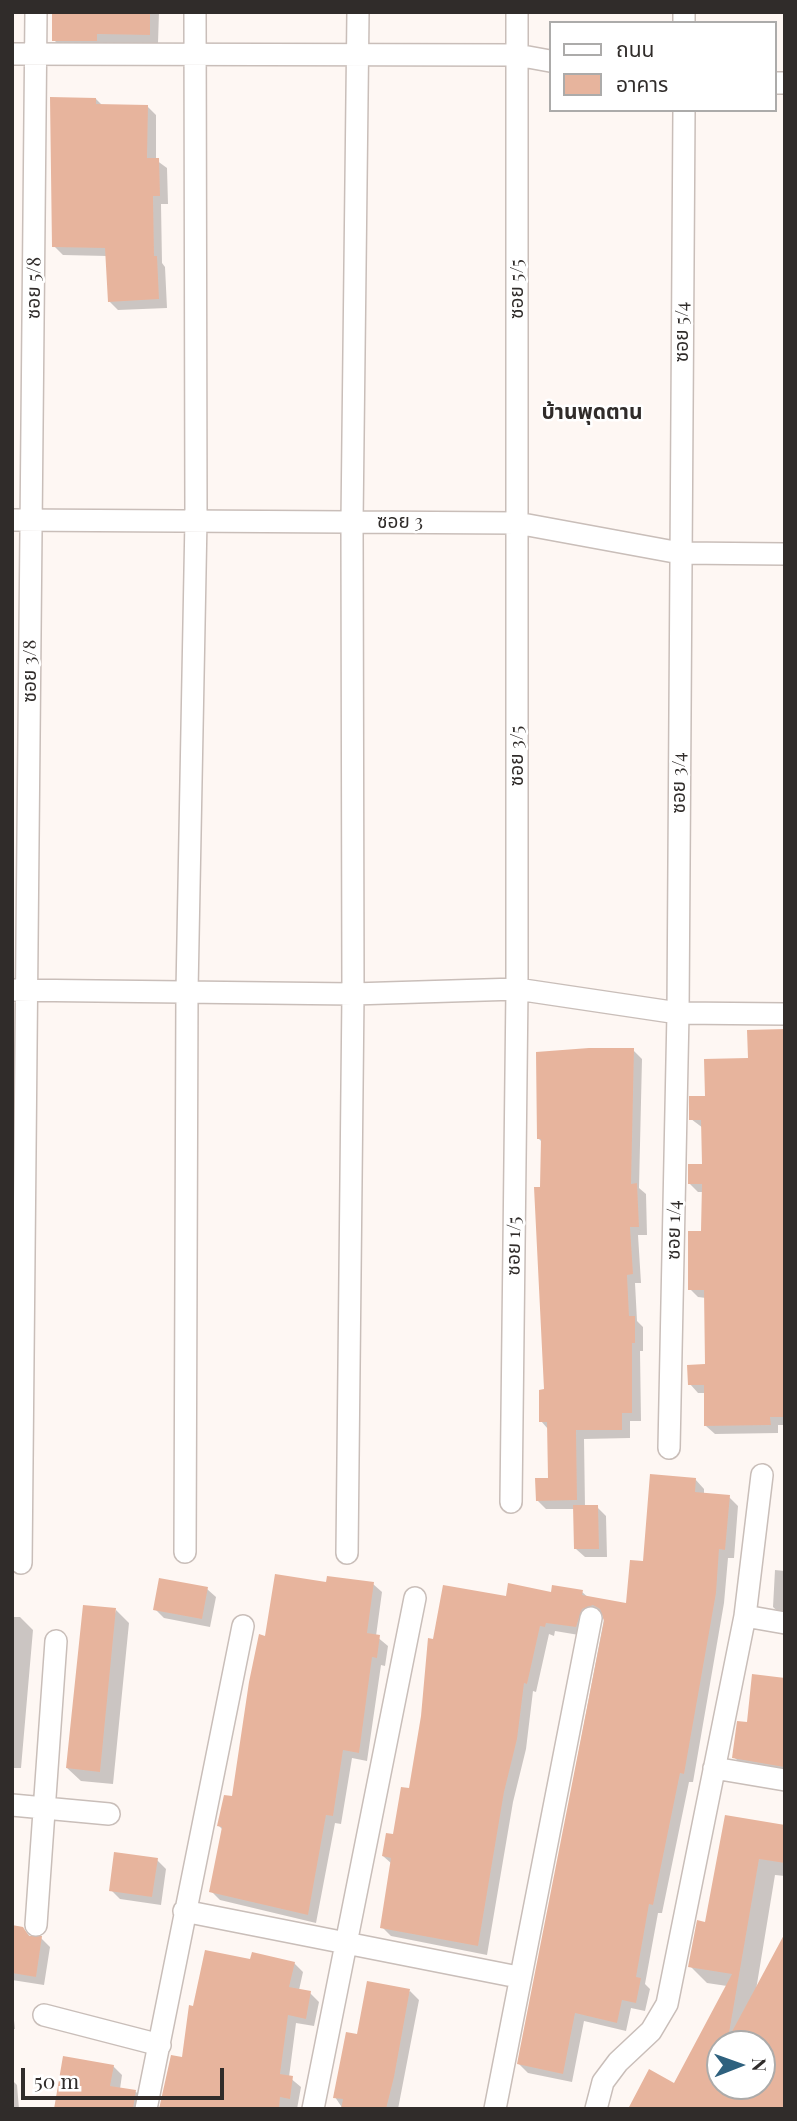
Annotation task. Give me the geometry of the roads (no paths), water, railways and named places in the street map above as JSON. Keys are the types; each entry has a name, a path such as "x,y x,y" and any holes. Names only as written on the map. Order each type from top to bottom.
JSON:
{"street":[{"name":"ซอย 5/8","path":"22,520 37,54 36,12"},
{"path":"185,1552 187,991 196,520 195,12"},
{"path":"348,1553 353,994 352,522 358,12"},
{"name":"ซอย 5/5","path":"517,12 517,523"},
{"path":"12,54 517,55 548,61"},
{"name":"ซอย 5/4","path":"680,553 684,112"},
{"name":"ซอย 3","path":"22,520 517,523 680,553 785,554"},
{"name":"ซอย 3/8","path":"21,1563 22,520"},
{"name":"ซอย 3/5","path":"517,523 517,989"},
{"name":"ซอย 3/4","path":"678,1013 680,553"},
{"path":"20,990 353,994 517,989 678,1013 785,1014"},
{"name":"ซอย 1/5","path":"512,1502 517,989"},
{"name":"ซอย 1/4","path":"669,1448 678,1013"},
{"path":"596,2109 603,2082 618,2062 651,2031 667,2004 744,1616 762,1475"},
{"path":"313,2109 415,1598"},
{"path":"744,1616 785,1623"},
{"path":"495,2109 518,1977 591,1618"},
{"path":"146,2109 243,1626"},
{"path":"36,1925 56,1641"},
{"path":"714,1768 785,1780"},
{"path":"12,1805 109,1814"},
{"path":"184,1911 518,1977"},
{"path":"44,2015 160,2045"}],"district":[{"name":"บ้านพุดตาน","path":"592,412"}]}
